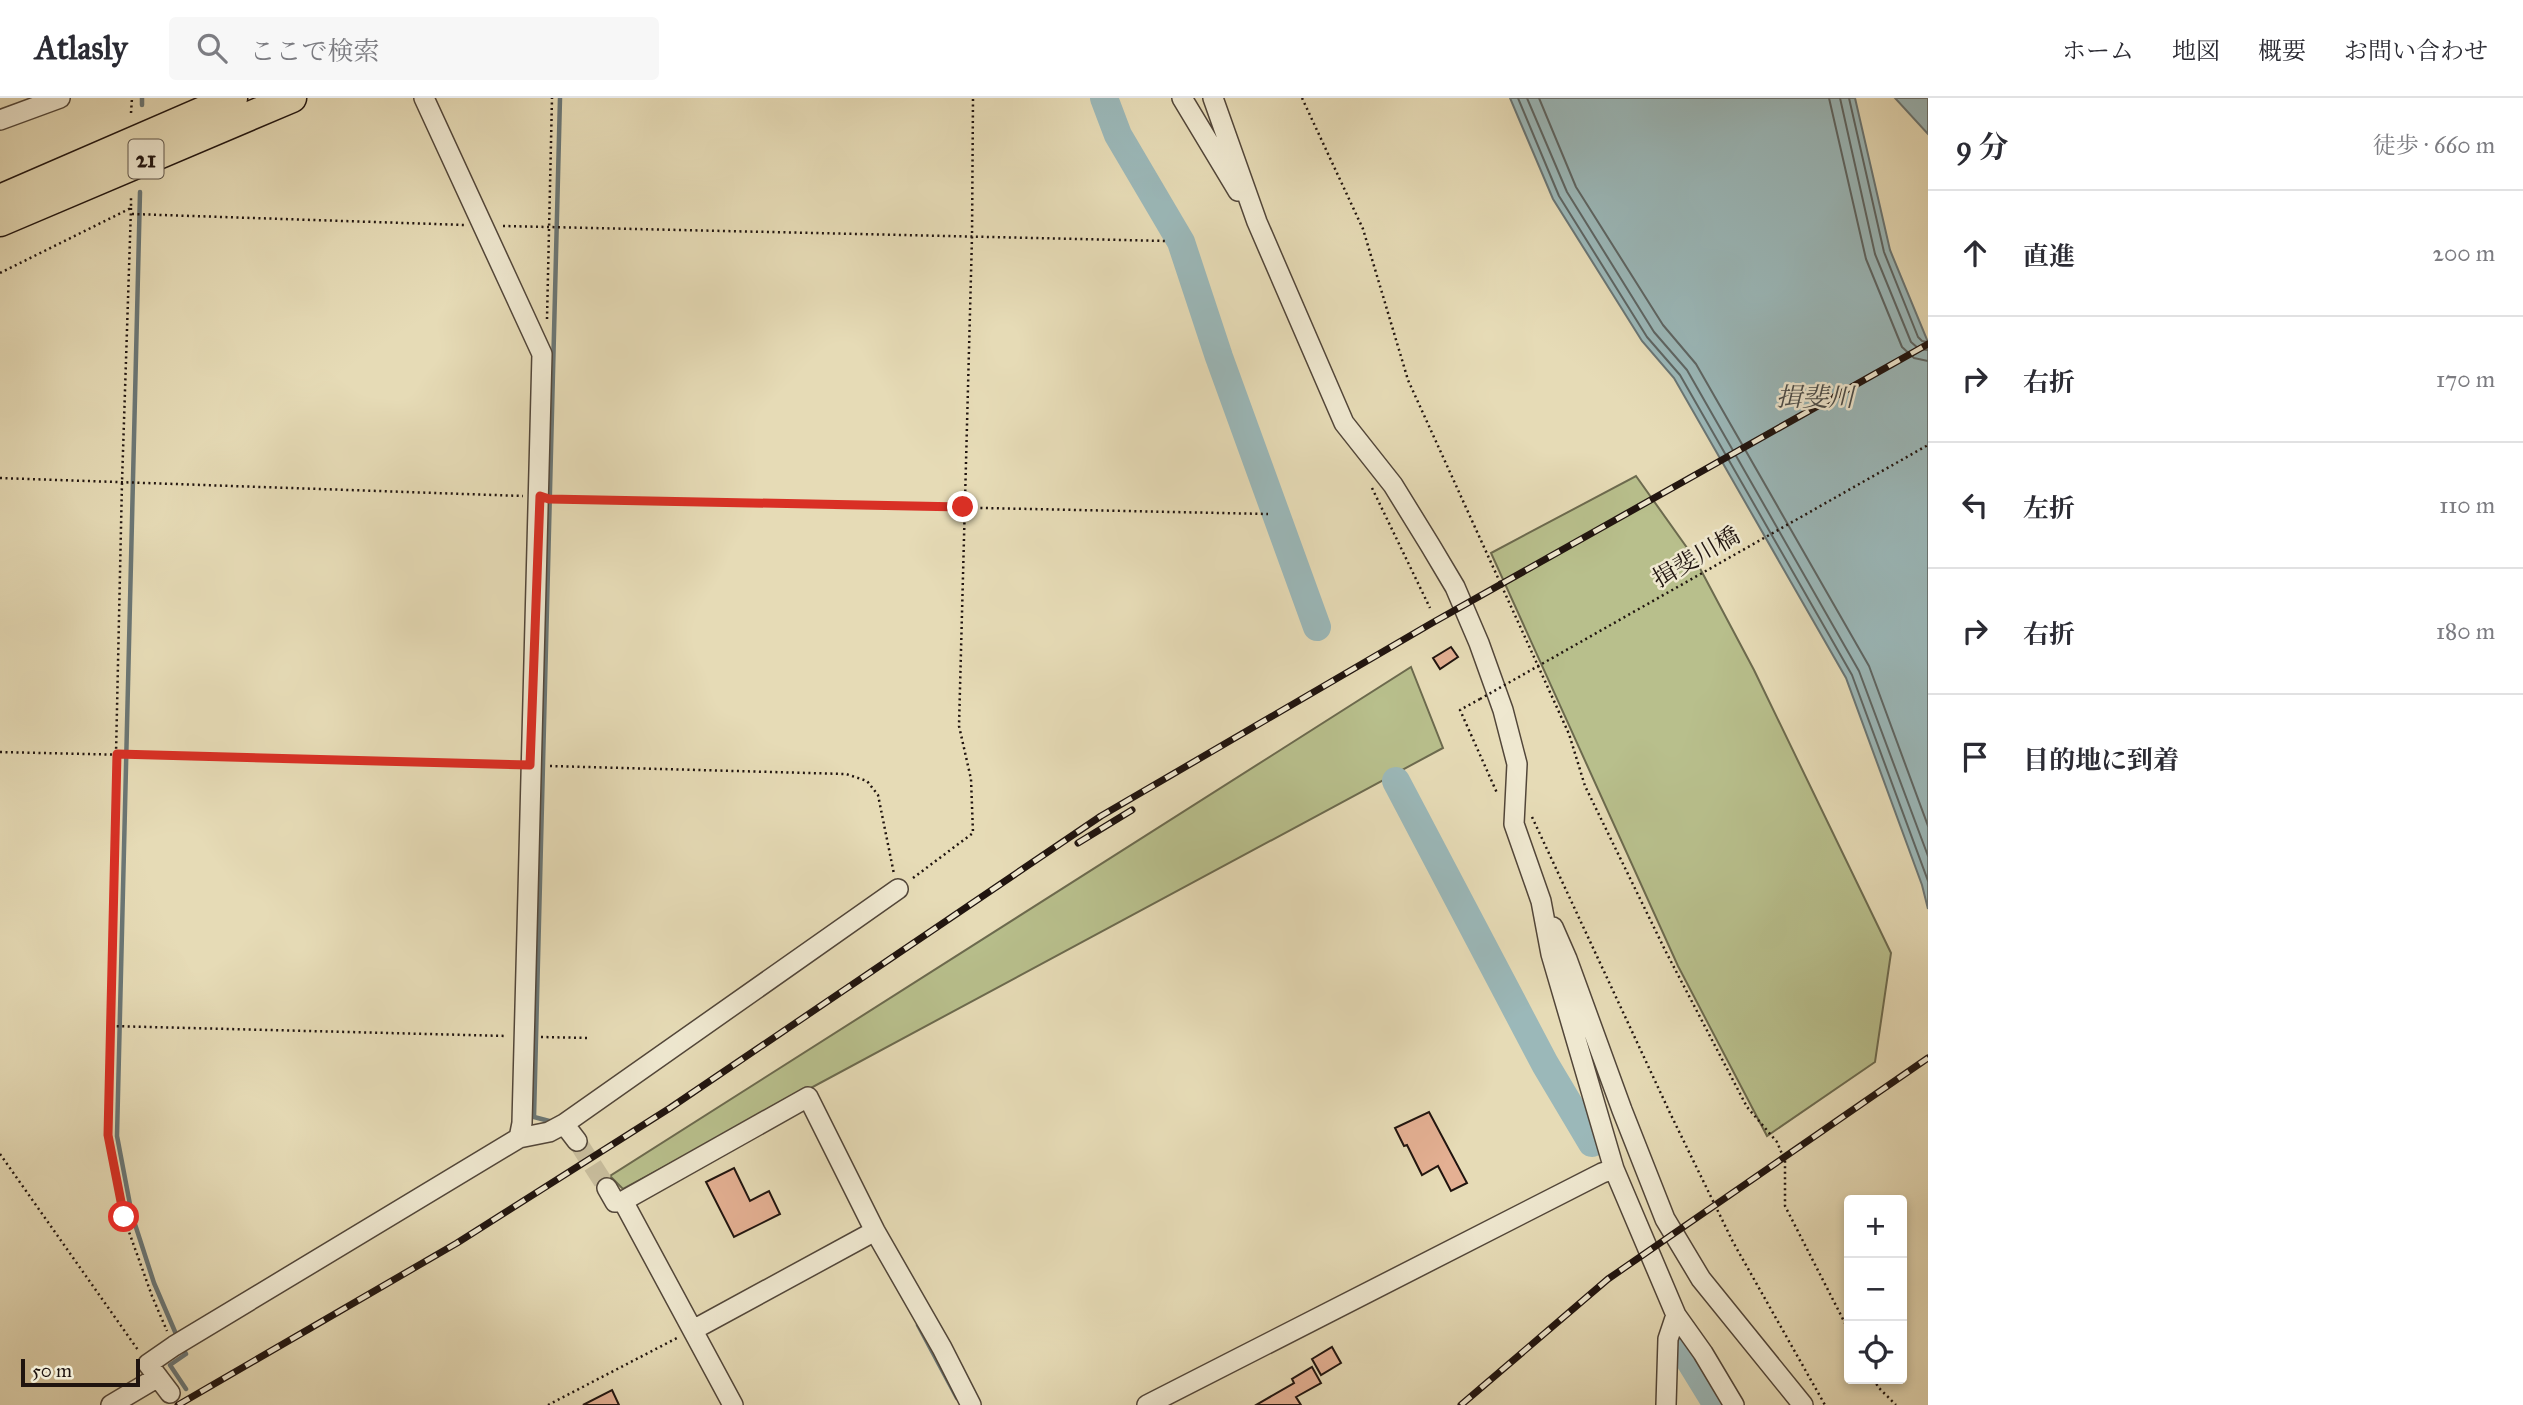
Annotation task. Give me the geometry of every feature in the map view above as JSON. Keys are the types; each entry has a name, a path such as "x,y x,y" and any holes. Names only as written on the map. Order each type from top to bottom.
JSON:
{"highway":[{"name":"21","path":"0,199 233,98"},
{"name":"21","path":"0,222 292,98"}],"street":[{"path":"0,120 60,98"},
{"path":"425,98 542,354 522,1123 519,1138"},
{"path":"1182,98 1257,222"},
{"path":"1213,98 1257,222 1344,423 1393,485 1455,587 1479,643 1503,710 1517,764 1514,824 1541,901 1567,959 1665,1219 1701,1279 1803,1405"},
{"path":"111,1405 153,1370 174,1346 519,1138 549,1132 564,1124 898,889"},
{"path":"1541,901 1550,954 1614,1169 1676,1315 1703,1353 1734,1405"},
{"path":"607,1188 615,1202 623,1201 808,1097 875,1231 942,1348 971,1405"},
{"path":"564,1124 577,1141"},
{"path":"1147,1405 1445,1251 1614,1169"},
{"path":"623,1201 733,1405"},
{"path":"693,1330 875,1231"},
{"path":"1667,1405 1668,1339 1676,1315"},
{"path":"153,1370 170,1393"}],"path":[{"path":"131,113 132,98"},
{"path":"547,322 552,98"},
{"path":"0,752 846,774 867,781 878,795 898,889 974,833 971,779 959,726 973,98"},
{"path":"1301,98 1363,229 1408,380 1569,734 1585,786 1665,950 1747,1107 1777,1142 1785,1161 1785,1206 1844,1321"},
{"path":"131,195 108,1135 124,1217 152,1296 174,1346"},
{"path":"0,273 131,208"},
{"path":"131,214 483,226 1168,241"},
{"name":"揖斐川橋","path":"1514,824 1496,791 1460,710 1928,445"},
{"path":"0,478 540,496 549,499 1268,514"},
{"path":"1367,478 1430,608"},
{"path":"1517,785 1733,1242 1825,1405"},
{"path":"110,1026 589,1038"},
{"path":"0,1154 153,1370"},
{"path":"548,1405 693,1330"},
{"path":"1876,1384 1896,1405"}],"green space":[{"path":"1636,476 1695,559 1754,670 1891,953 1875,1062 1767,1136 1678,966 1491,553"},
{"path":"1411,667 1443,748 623,1189 610,1176"}],"water":[{"name":"揖斐川","path":"1510,98 1855,98 1890,250 1928,342 1928,909 1922,885 1846,678 1674,378 1642,341 1553,199"},
{"path":"1895,98 1928,98 1928,134"}],"building":[{"path":"1451,647 1458,657 1440,669 1433,658"},
{"path":"1429,1112 1467,1183 1451,1191 1438,1166 1422,1175 1395,1128"},
{"path":"734,1168 750,1201 769,1191 780,1214 734,1237 706,1182"},
{"path":"1332,1347 1341,1363 1321,1375 1312,1359"},
{"path":"1312,1367 1321,1383 1296,1397 1301,1405 1256,1405 1294,1383 1292,1379"},
{"path":"612,1390 619,1405 583,1405"}],"waterway":[{"path":"142,98 142,105"},
{"path":"553,1122 534,1117 560,98"},
{"path":"1104,98 1118,135 1181,242 1219,357 1317,627"},
{"path":"140,192 117,1136 132,1215 154,1283 176,1334"},
{"path":"1396,781 1545,1064 1592,1143"},
{"path":"918,1325 957,1398"},
{"path":"183,1348 186,1354 170,1365 186,1389"},
{"path":"1682,1348 1717,1405"}],"tunnel":[{"path":"577,1141 607,1188"}],"railway":[{"path":"178,1405 457,1243 670,1108 1101,816 1432,623 1928,344"},
{"path":"1078,843 1132,810"},
{"path":"1461,1405 1608,1279 1928,1058"}],"route":[{"path":"124,1217 108,1135 117,754 530,765 540,496 549,499 963,507"}]}
